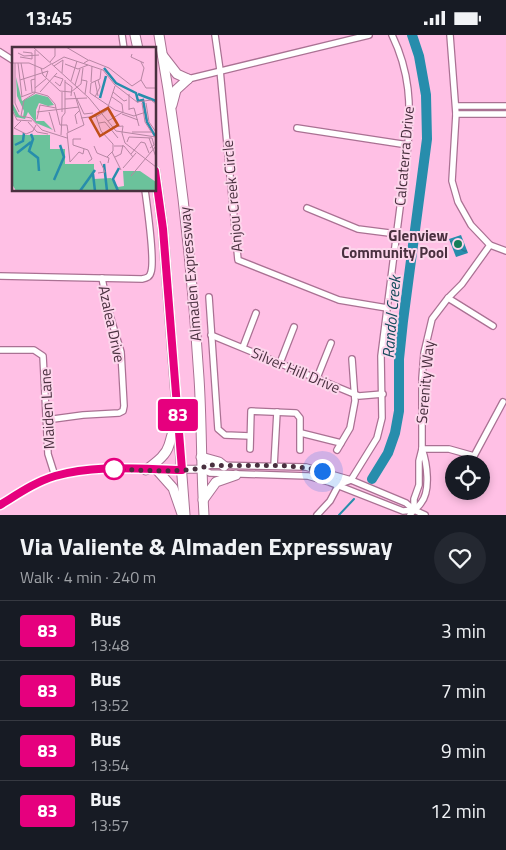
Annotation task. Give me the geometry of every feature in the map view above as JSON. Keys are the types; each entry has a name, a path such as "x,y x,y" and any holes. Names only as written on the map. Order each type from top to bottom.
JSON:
{"main road":[{"name":"Almaden Expressway","path":"159,35 187,224 199,379 204,515"},
{"path":"162,56 177,75 188,79 176,90 171,110"},
{"name":"Almaden Expressway","path":"156,178 163,229 184,515"},
{"path":"146,470 166,452 173,429 178,422"},
{"path":"201,457 218,462 224,466"},
{"path":"157,470 173,488 184,515"},
{"path":"203,501 216,482 236,475"}],"street":[{"name":"Anjou Creek Circle","path":"215,35 238,259 339,300 387,308"},
{"path":"188,79 370,35"},
{"name":"Calcaterra Drive","path":"351,481 377,438 382,418 381,356 411,114 408,84 400,51 392,35"},
{"path":"450,35 456,107 452,181 458,202 471,225 490,245 506,251"},
{"path":"0,52 12,60"},
{"path":"456,107 506,106"},
{"path":"456,114 506,114"},
{"path":"296,127 408,145"},
{"path":"0,275 142,279 151,274 149,217 145,191"},
{"path":"307,208 358,229 397,235"},
{"name":"Serenity Way","path":"412,512 422,502 428,472 420,435 424,353 432,319 448,298 462,284 490,245"},
{"name":"Azalea Drive","path":"46,420 119,413 123,411 121,352 108,309 102,278"},
{"path":"209,297 218,429 226,435 250,436"},
{"path":"448,298 493,326"},
{"path":"243,347 256,313"},
{"path":"280,363 294,327"},
{"name":"Silver Hill Drive","path":"211,335 359,396 383,394"},
{"path":"317,378 331,343"},
{"name":"Maiden Lane","path":"0,350 34,350 43,356 48,454 55,476"},
{"path":"337,450 350,428 355,401 352,359"},
{"path":"422,449 449,449 474,457 503,402"},
{"path":"250,449 251,411 296,413 300,418 300,450"},
{"path":"274,466 276,412"},
{"path":"300,433 341,443"},
{"path":"0,505 27,488 55,476 81,471 105,469 182,470 201,469 210,465 274,466 306,467 351,481 406,503 412,512"},
{"path":"201,469 210,473 236,475 316,475 342,483 351,481"},
{"path":"302,476 315,478 403,511 425,515"},
{"path":"351,481 358,494"},
{"path":"317,515 330,501 338,486"}],"water":[{"name":"Glenview Community Pool","path":"461,235 468,253 456,257 449,239"}],"waterway":[{"name":"Randol Creek","path":"372,479 388,453 395,433 399,411 399,359 427,139 426,95 419,56 412,35"},
{"name":"Randol Creek","path":"339,515 354,499"}],"bus line":[{"name":"83","path":"0,505 42,481 55,476 81,471 105,469 182,470 163,229 156,178"}],"place":[{"name":"Glenview Community Pool","path":"458,244"}],"route":[{"path":"114,469 182,470 201,469 210,465 306,467 322,471"}]}
